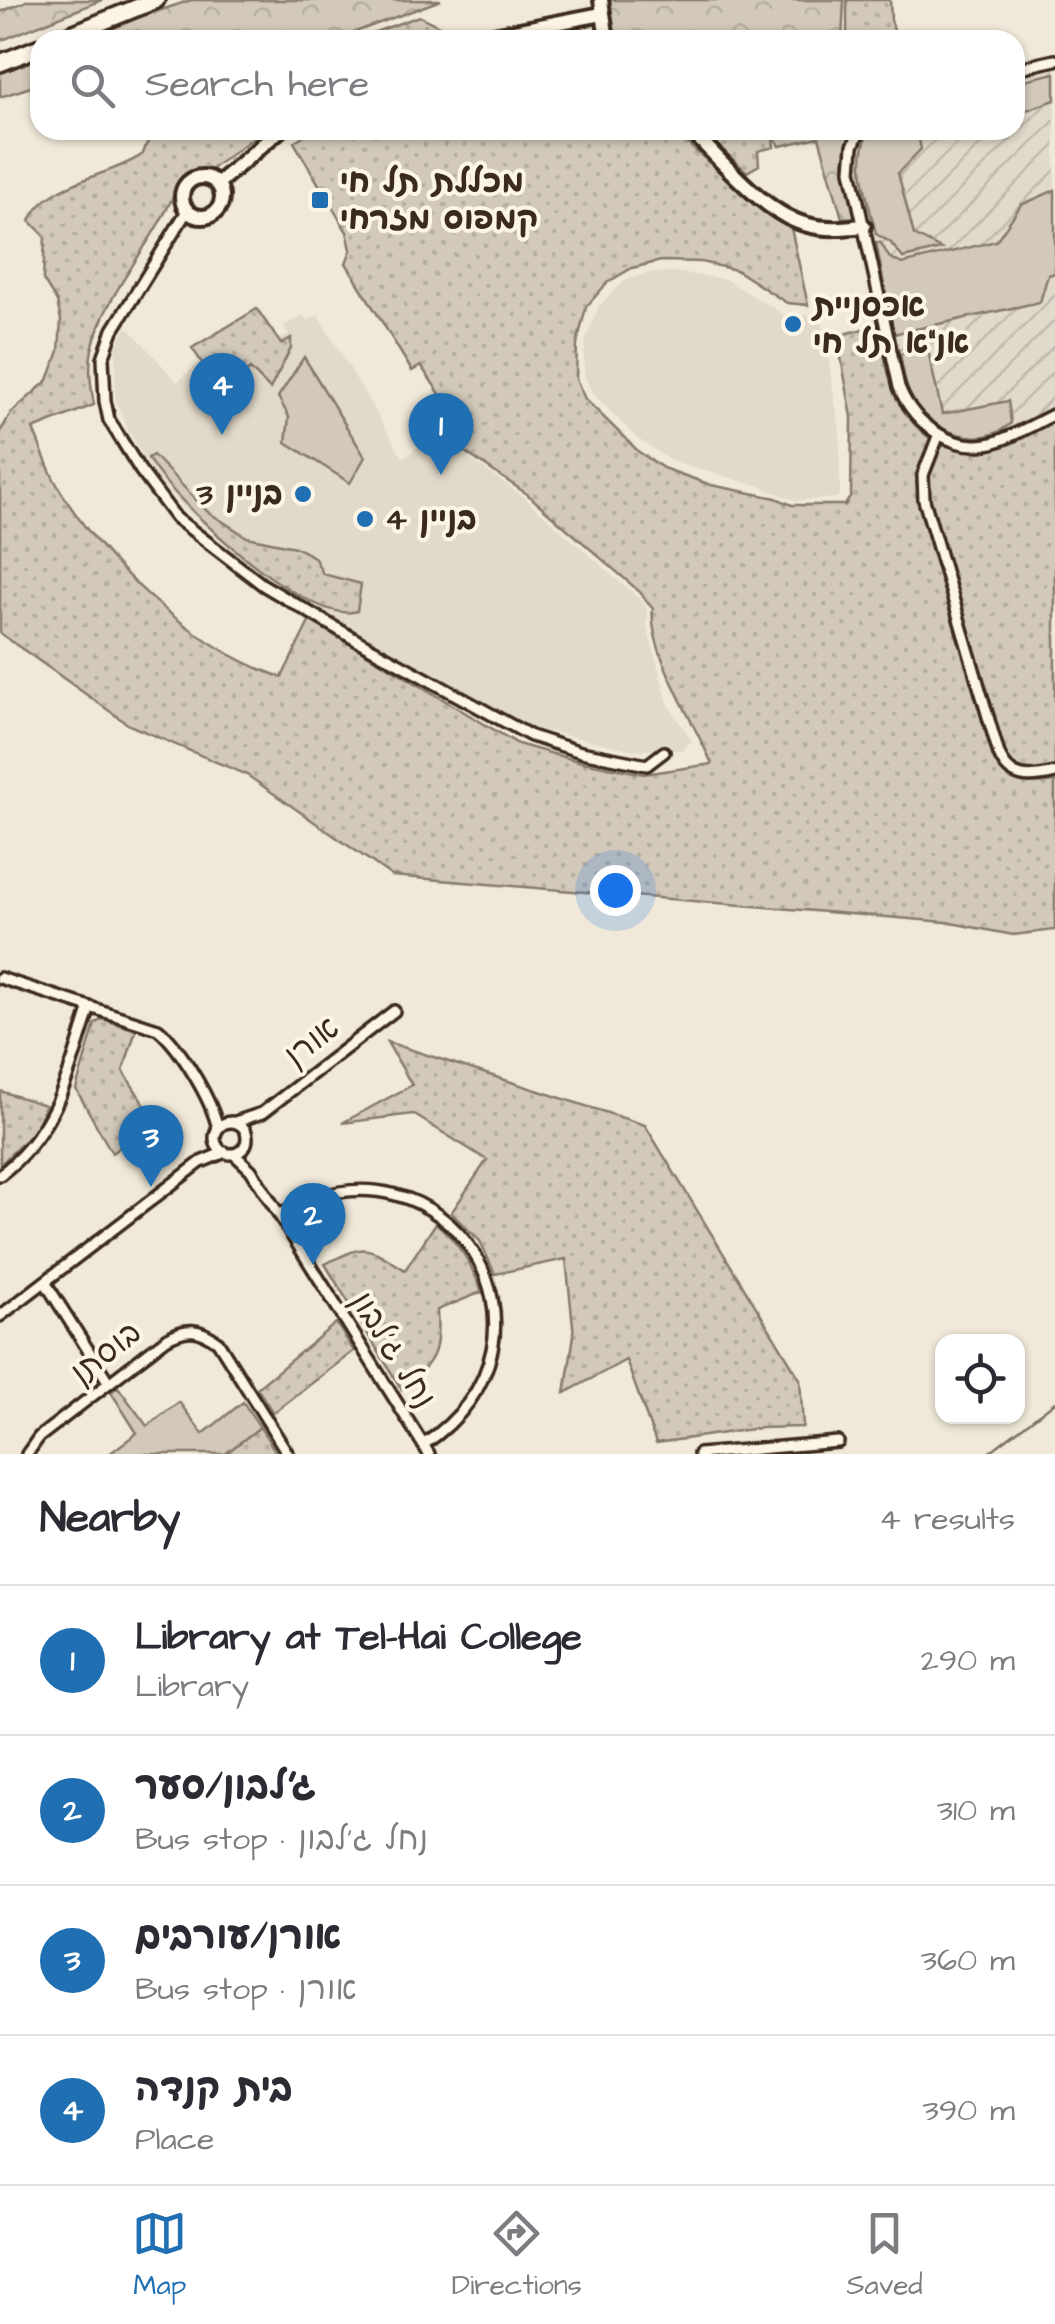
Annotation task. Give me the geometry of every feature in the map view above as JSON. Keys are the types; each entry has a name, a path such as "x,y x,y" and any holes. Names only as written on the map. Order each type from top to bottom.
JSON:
{"highway":[{"path":"82,30 156,0"},
{"path":"0,63 30,51"}],"street":[{"path":"509,30 602,7"},
{"path":"1025,67 1055,60"},
{"path":"217,184 268,140"},
{"path":"701,140 778,212 808,226 864,226"},
{"path":"857,140 850,160 899,386 913,413 939,434 960,442 985,444 1055,414"},
{"path":"201,177 217,184 222,200 217,211 199,217 187,211 182,195 186,184 201,177"},
{"path":"187,211 113,330 104,358 109,420 176,518 263,585 358,642 531,736 581,752 647,764 664,752"},
{"path":"939,434 923,475 924,500 999,754 1008,770 1024,778 1055,772"},
{"path":"0,978 158,1028 211,1106 219,1148 229,1153"},
{"path":"0,1176 32,1147 54,1113 90,1007"},
{"name":"אורן","path":"233,1122 262,1113 394,1011"},
{"path":"0,1316 194,1167 246,1142 242,1126 211,1106"},
{"name":"אורן","path":"246,1142 262,1113"},
{"path":"194,1167 216,1133 233,1122"},
{"name":"נחל ג'לבון","path":"246,1142 251,1170"},
{"name":"נחל ג'לבון","path":"229,1153 251,1170 426,1450"},
{"path":"279,1215 323,1195 375,1190 431,1210 462,1236 472,1250 492,1298 492,1353 484,1380 470,1404 426,1450"},
{"path":"46,1282 109,1383"},
{"name":"בוסתן","path":"26,1454 39,1437 179,1331 205,1332 218,1342 288,1454"},
{"path":"699,1454 838,1442"}],"shaded area":[{"path":"1055,65 1055,410 996,437 961,439 924,419 903,386 855,170 856,147 859,140 1025,140 1025,71"},
{"path":"648,273 725,279 788,317 821,314 840,432 840,494 836,498 797,501 673,462 638,439 593,394 584,375 584,357 586,339 599,306 625,280"},
{"path":"303,315 307,321 318,315 403,458 442,429 456,449 522,496 644,603 669,706 692,741 682,750 634,750 532,728 448,684 258,573 187,511 153,474 115,398 116,347 127,326 177,382 198,363 238,362 261,350 288,335 284,326"}],"green space":[{"path":"29,0 102,0 0,41 0,12"},
{"path":"191,0 441,0 361,30 102,30"},
{"path":"607,0 844,0 842,30 614,30"},
{"path":"847,0 890,0 894,30 847,30"},
{"path":"419,16 447,30 380,30"},
{"path":"30,56 30,87 0,97 0,68"},
{"path":"1055,73 1055,100 1025,111 1025,80"},
{"path":"150,140 250,140 210,170 177,187 99,327 90,363 94,405 33,429 54,479 95,540 122,570 183,624 249,664 282,677 310,620 518,744 644,774 712,764 665,666 653,626 653,609 640,592 527,494 456,446 429,401 440,394 421,366 412,371 346,263 351,250 347,232 294,142 683,140 771,217 791,228 808,305 787,303 736,270 701,262 661,261 632,268 608,282 586,307 577,344 576,379 585,399 639,452 663,468 711,485 792,505 845,505 851,496 852,417 837,336 878,325 899,402 931,439 916,483 994,760 1020,782 1055,782 1055,930 1013,935 946,922 392,876 247,775 129,725 0,633 0,432 11,413 48,380 59,351 61,320 57,302 43,280 45,236 30,221 50,197 130,162 143,154"},
{"path":"712,140 773,140 774,147 758,151 759,165 747,172"},
{"path":"776,140 806,140 780,146"},
{"path":"820,140 850,140 844,162 858,217 842,218"},
{"path":"919,140 921,149 898,173 914,235 941,249 903,258 890,242 876,234 862,168 865,142"},
{"path":"1055,190 1055,273 1048,275 1040,302 893,334 876,242 881,243 889,257 902,264 996,241 1021,205"},
{"path":"257,309 281,344 291,338 291,348 270,389 250,369 222,393 192,348"},
{"path":"927,346 942,414 1008,401 1011,423 986,436 972,437 945,429 921,412 908,390 900,354"},
{"path":"304,357 365,457 350,483 286,442 289,417 278,397"},
{"path":"1055,420 1055,769 1024,775 1005,761 927,499 926,476 936,447 977,451 998,448"},
{"path":"153,455 208,512 247,537 295,547 314,557 323,574 361,584 357,611 335,611 307,600 243,556 184,502 148,458"},
{"path":"102,1019 136,1030 123,1071 155,1121 112,1153 76,1089 95,1024"},
{"path":"387,1042 645,1125 800,1379 803,1427 759,1428 656,1443 626,1360 565,1393 574,1335 566,1259 495,1274 480,1241 451,1213 487,1160 413,1114 342,1123 412,1085"},
{"path":"0,1091 45,1105 37,1128 0,1165"},
{"path":"436,1223 464,1254 482,1292 437,1310 433,1355 402,1390 325,1264 366,1250 405,1270"},
{"path":"336,1323 354,1351 273,1413 257,1388"},
{"path":"118,1387 147,1426 179,1402 203,1434 243,1402 260,1427 225,1454 109,1454 137,1433 111,1392"},
{"path":"260,1427 277,1454 225,1454"}],"waterway":[{"path":"987,1454 1055,1402"}],"place":[{"name":"מכללת תל חי קמפוס מזרחי","path":"320,200"},
{"name":"אכסניית אנ\"א תל חי","path":"793,324"},
{"name":"בית קנדה","path":"222,435"},
{"name":"Library at Tel-Hai College","path":"441,475"},
{"name":"בניין 3","path":"303,494"},
{"name":"בניין 4","path":"365,519"},
{"name":"אורן/עורבים","path":"151,1187"},
{"name":"ג׳לבון/סער","path":"313,1265"}]}
